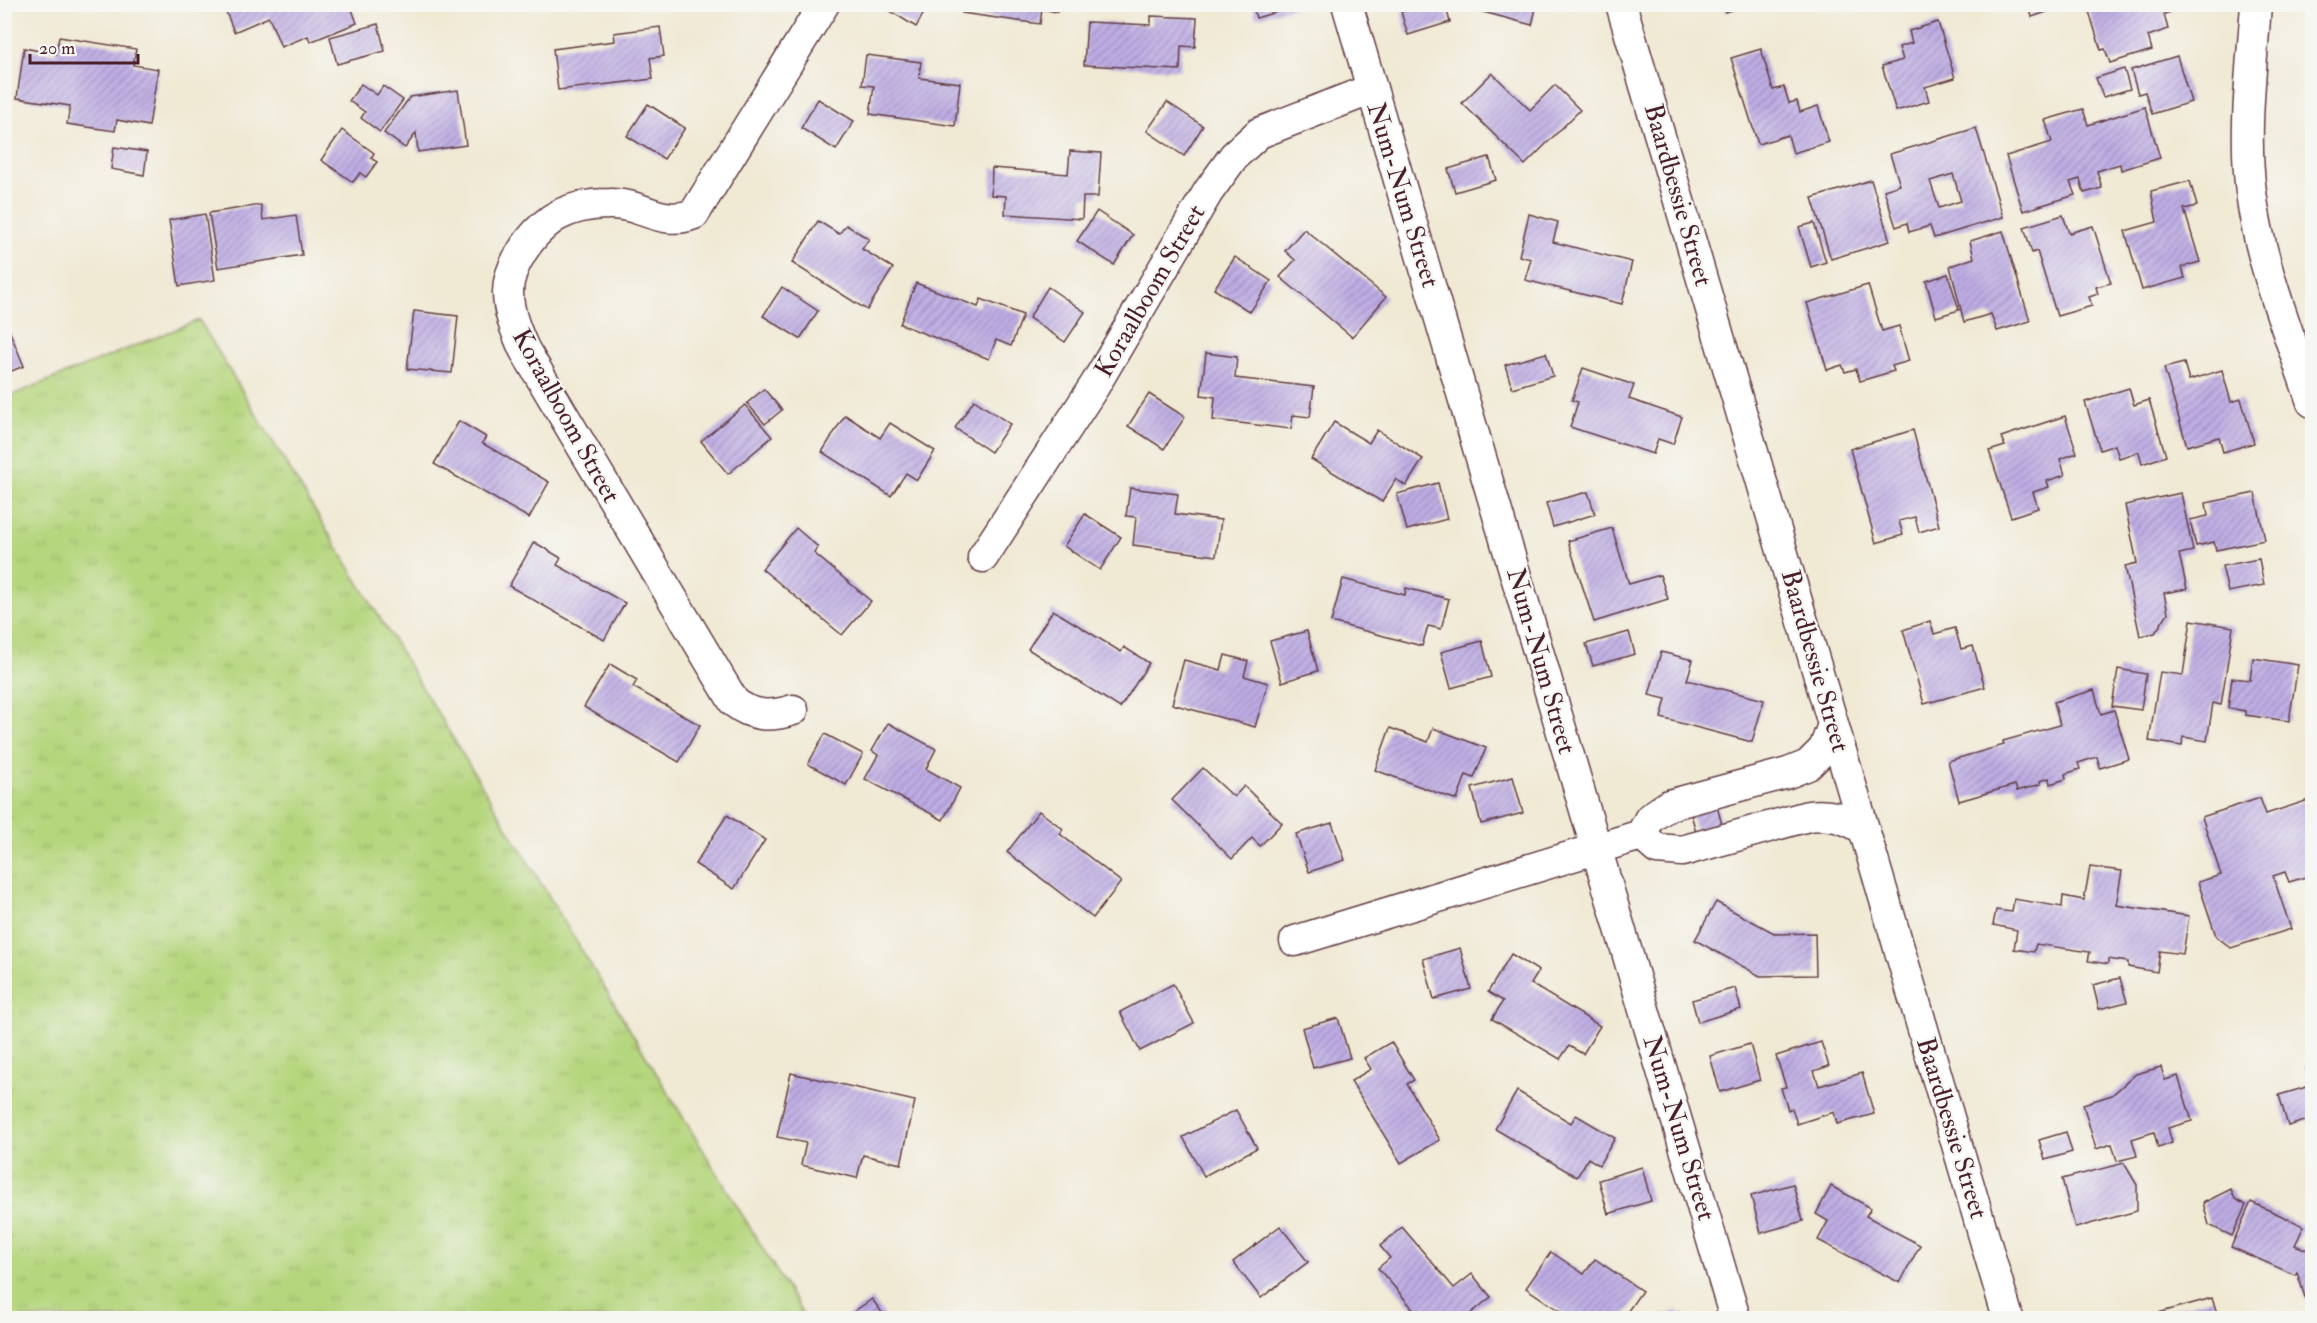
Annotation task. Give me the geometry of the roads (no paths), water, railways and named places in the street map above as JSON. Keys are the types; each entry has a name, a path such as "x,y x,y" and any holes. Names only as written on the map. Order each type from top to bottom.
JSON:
{"street":[{"name":"Koraalboom Street","path":"793,710 769,716 753,713 734,702 530,359 513,324 508,292 510,276 518,258 553,219 581,206 612,204 678,220 694,214 824,4"},
{"name":"Num-Num Street","path":"1347,4 1735,1318"},
{"name":"Baardbessie Street","path":"1621,4 2008,1318"},
{"path":"2256,4 2248,157 2251,192 2281,310 2313,402"},
{"name":"Koraalboom Street","path":"983,557 1095,385 1208,192 1234,156 1259,133 1372,89"},
{"path":"1295,941 1641,835 1650,818 1669,805 1788,773 1808,765 1824,749 1833,725"},
{"path":"1641,835 1657,849 1682,851 1808,816 1827,814 1846,819 1864,829"}]}
